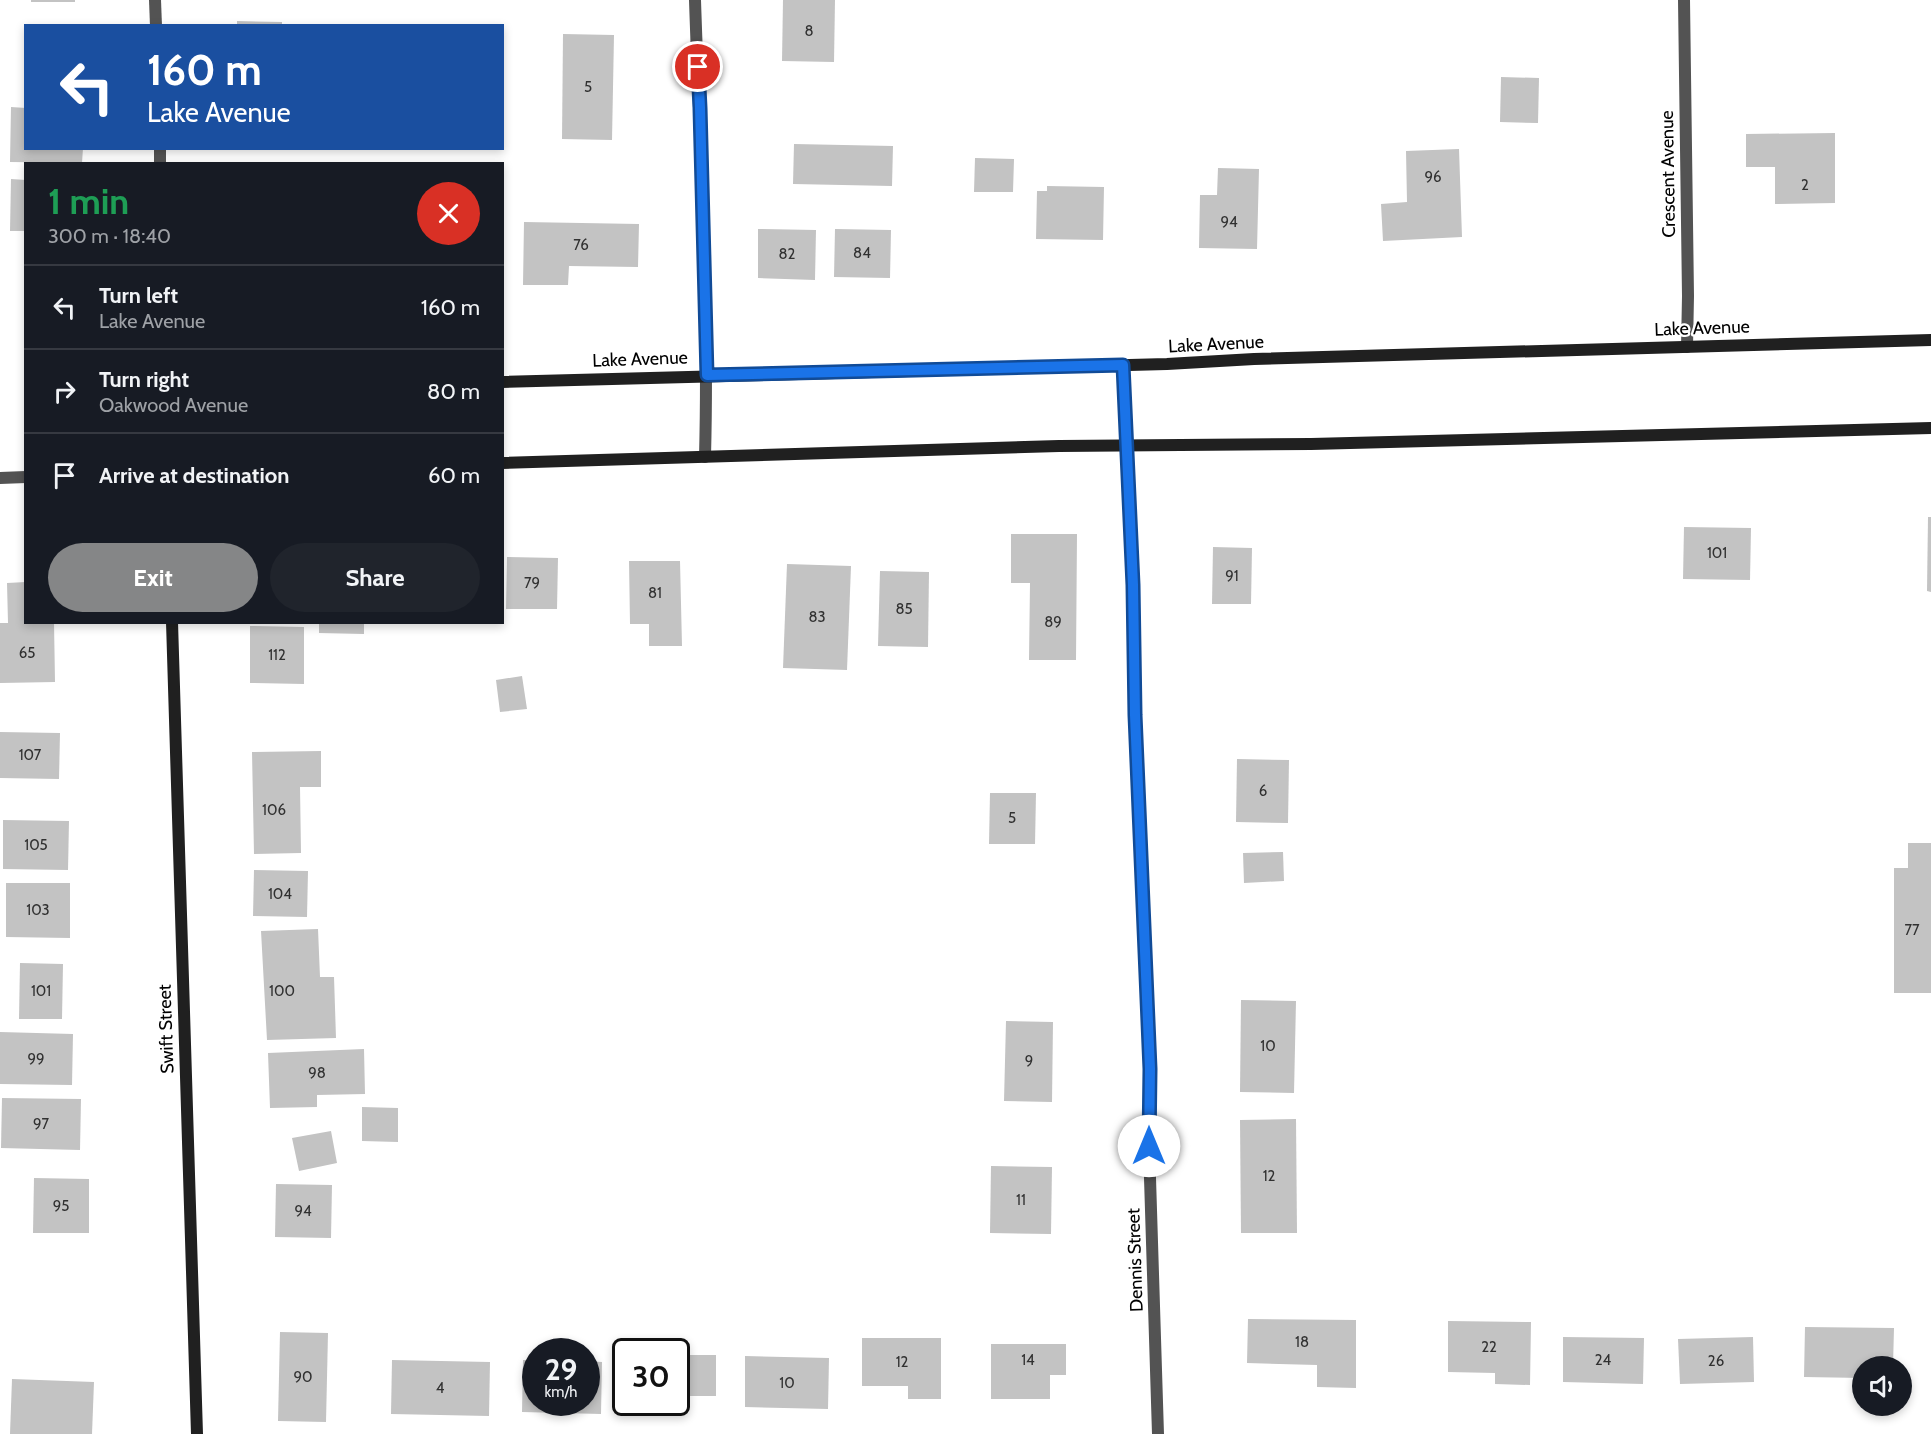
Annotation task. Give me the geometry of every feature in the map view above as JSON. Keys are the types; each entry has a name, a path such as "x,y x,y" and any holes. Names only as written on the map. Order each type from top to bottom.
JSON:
{"main road":[{"name":"Lake Avenue","path":"504,382 1931,340"},
{"path":"504,463 1059,446 1311,444 1931,428"},
{"name":"Swift Street","path":"172,624 197,1434"}],"street":[{"path":"155,0 156,24"},
{"path":"695,0 707,375 705,457"},
{"name":"Crescent Avenue","path":"1684,0 1687,347"},
{"name":"Dennis Street","path":"1123,365 1150,1069 1149,1146 1158,1434"},
{"path":"0,478 24,477"}],"building":[{"path":"31,0 75,0 75,2 31,2"},
{"path":"783,0 835,0 834,62 782,61"},
{"path":"237,21 282,22 282,24 237,24"},
{"path":"563,34 614,35 612,140 562,139"},
{"path":"1501,77 1539,78 1538,123 1500,122"},
{"path":"11,107 24,108 24,150 83,150 82,162 10,162"},
{"path":"1835,133 1835,203 1775,204 1775,167 1746,167 1746,134"},
{"path":"794,144 893,146 892,186 793,184"},
{"path":"1459,149 1462,237 1383,241 1381,204 1407,202 1406,151"},
{"path":"975,158 1014,159 1013,192 974,192"},
{"path":"1218,168 1259,169 1257,249 1199,248 1200,195 1217,195"},
{"path":"11,179 24,180 24,231 10,231"},
{"path":"1047,186 1104,187 1103,240 1036,239 1037,191 1047,191"},
{"path":"524,222 639,224 638,267 569,266 568,285 523,285"},
{"path":"758,229 816,230 815,280 758,278"},
{"path":"835,229 891,230 890,278 834,277"},
{"path":"1928,517 1931,517 1931,592 1927,591"},
{"path":"1684,527 1751,528 1750,580 1683,579"},
{"path":"1011,534 1077,534 1076,660 1029,660 1030,583 1011,583"},
{"path":"1213,547 1252,548 1251,604 1212,604"},
{"path":"507,557 558,558 557,609 506,609"},
{"path":"629,561 680,561 682,646 649,646 649,624 630,624"},
{"path":"787,564 851,566 847,670 783,668"},
{"path":"880,571 929,572 928,647 878,646"},
{"path":"24,582 24,624 54,624 55,682 0,683 0,623 8,623 7,583"},
{"path":"319,624 364,624 364,634 319,633"},
{"path":"250,626 304,627 304,684 250,683"},
{"path":"522,676 527,709 500,712 496,680"},
{"path":"0,732 60,733 59,779 0,778"},
{"path":"321,751 321,787 300,787 301,853 254,854 252,752"},
{"path":"1237,759 1289,760 1288,823 1236,822"},
{"path":"990,793 1036,793 1035,844 989,844"},
{"path":"3,820 69,821 68,870 3,869"},
{"path":"1908,843 1931,843 1931,993 1894,993 1894,868 1908,868"},
{"path":"1283,852 1284,881 1244,883 1243,853"},
{"path":"254,870 308,871 307,917 253,916"},
{"path":"6,883 70,883 70,938 6,937"},
{"path":"318,929 320,977 334,977 336,1038 267,1040 261,931"},
{"path":"20,963 63,964 62,1019 19,1019"},
{"path":"1241,1000 1296,1001 1294,1093 1240,1092"},
{"path":"1006,1021 1053,1022 1052,1102 1004,1101"},
{"path":"0,1032 73,1034 72,1085 0,1084"},
{"path":"364,1049 365,1094 317,1095 317,1107 270,1108 268,1053"},
{"path":"2,1098 81,1099 80,1150 1,1148"},
{"path":"362,1107 398,1108 398,1142 362,1141"},
{"path":"1296,1119 1297,1233 1241,1233 1240,1120"},
{"path":"331,1131 337,1163 299,1171 292,1138"},
{"path":"991,1166 1052,1167 1051,1234 990,1233"},
{"path":"34,1178 89,1179 89,1233 33,1233"},
{"path":"276,1184 332,1185 331,1238 275,1237"},
{"path":"1248,1319 1356,1320 1356,1388 1317,1387 1317,1365 1247,1363"},
{"path":"1448,1321 1531,1322 1530,1385 1495,1384 1495,1373 1448,1372"},
{"path":"1805,1327 1894,1328 1893,1356 1852,1356 1852,1378 1804,1377"},
{"path":"280,1332 328,1333 326,1422 278,1421"},
{"path":"1563,1337 1644,1338 1643,1384 1563,1382"},
{"path":"1753,1337 1754,1382 1680,1384 1678,1339"},
{"path":"862,1338 941,1338 941,1399 908,1399 908,1386 862,1386"},
{"path":"991,1344 1066,1344 1066,1375 1050,1375 1050,1399 991,1399"},
{"path":"690,1355 716,1355 716,1396 690,1396"},
{"path":"745,1356 829,1358 828,1409 745,1407"},
{"path":"392,1360 490,1362 489,1416 391,1414"},
{"path":"600,1362 602,1362 600,1414"},
{"path":"12,1379 94,1382 92,1434 10,1434"}],"route":[{"path":"698,67 707,375 1123,365 1150,1069 1149,1146"}]}
